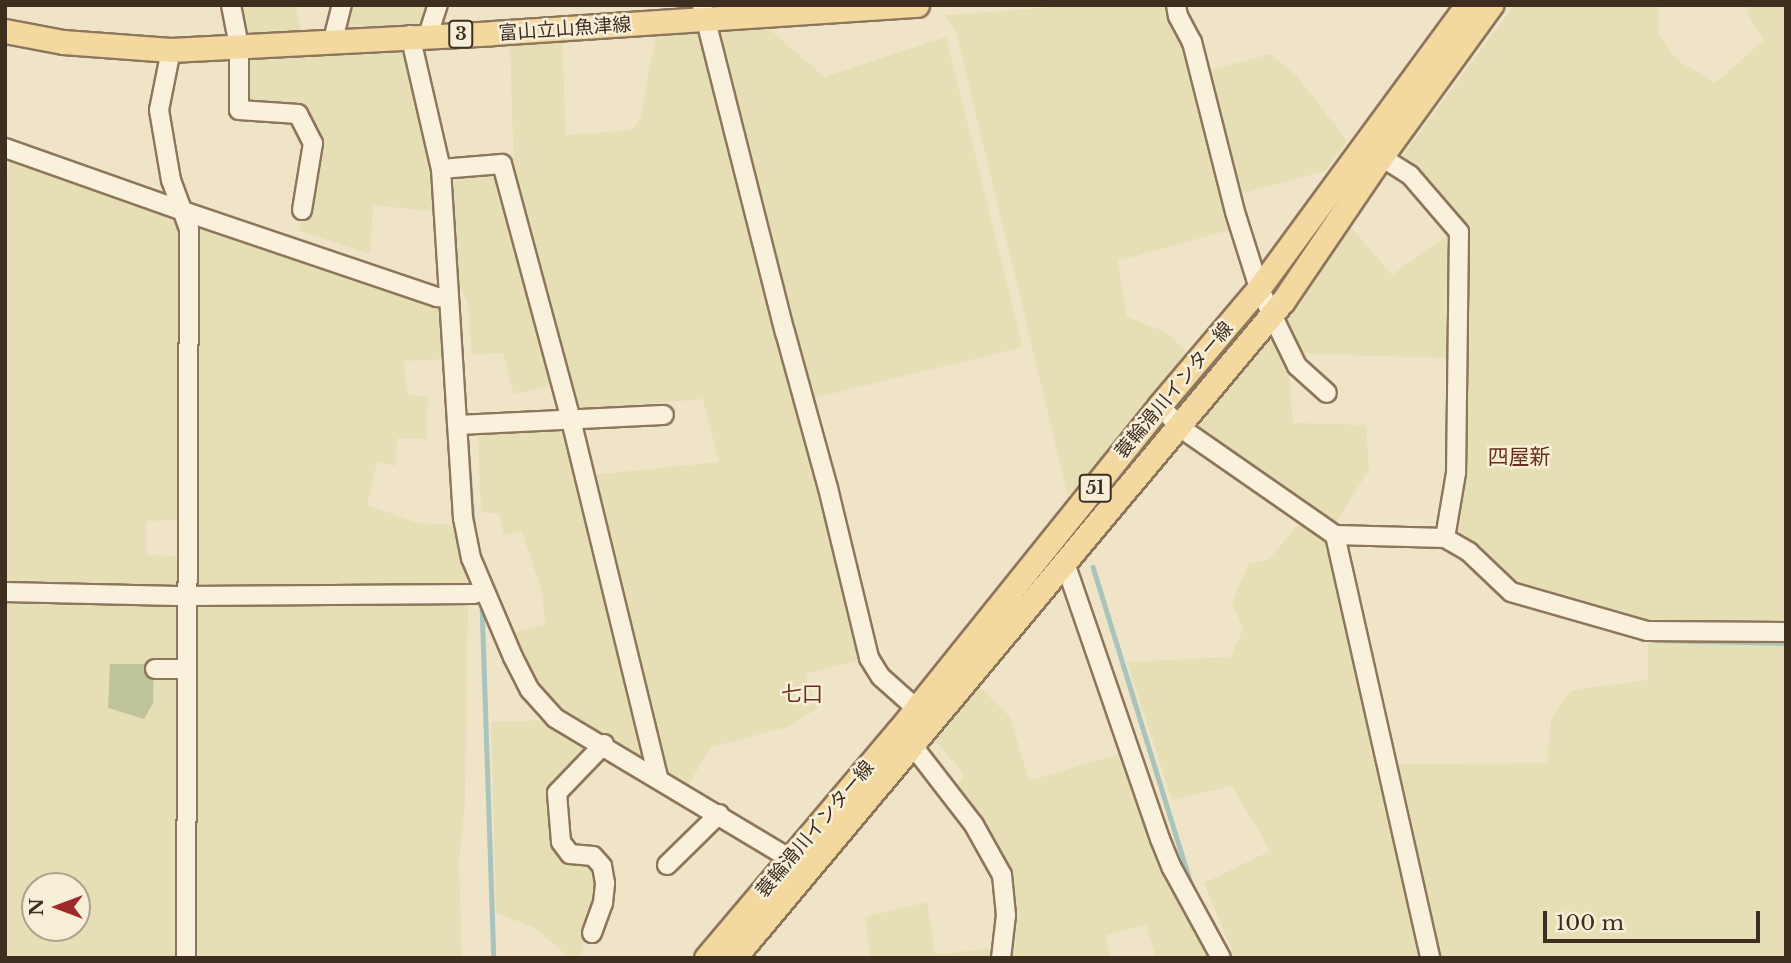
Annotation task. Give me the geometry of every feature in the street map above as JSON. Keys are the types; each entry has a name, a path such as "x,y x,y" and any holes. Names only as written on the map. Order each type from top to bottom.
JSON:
{"main road":[{"name":"富山立山魚津線","path":"5,31 63,42 172,50 493,33 703,12 917,5"},
{"name":"蓑輪滑川インター線","path":"706,958 791,859 1065,563 1273,313 1467,5"},
{"name":"蓑輪滑川インター線","path":"734,958 906,736 916,708 1160,405 1373,151 1491,5"}],"street":[{"path":"231,5 239,47 239,110 298,114 313,143 302,210"},
{"path":"333,40 342,5"},
{"path":"438,5 419,35 441,169 463,518 471,558 484,591 513,657 541,705 555,718 604,744 791,859"},
{"path":"1176,5 1178,16 1192,42 1234,212 1259,288 1273,313 1283,343 1297,366 1327,393"},
{"path":"703,12 828,488 869,658 880,677 916,708"},
{"path":"172,50 159,110 171,180 189,229 188,596 185,669 186,958"},
{"path":"5,148 183,211 437,297 448,298"},
{"path":"1373,151 1410,175 1459,232 1456,473 1445,538"},
{"path":"441,169 502,164 571,420 658,778"},
{"path":"1160,405 1178,426 1335,535 1445,538 1469,552 1511,592 1532,601 1647,631 1786,632"},
{"path":"457,425 664,415"},
{"path":"1335,535 1430,958"},
{"path":"1065,563 1160,839 1221,958"},
{"path":"5,592 188,596 472,594 484,591"},
{"path":"155,669 185,669"},
{"path":"906,736 974,825 1002,875 1006,915 1001,958"},
{"path":"592,933 603,903 605,883 602,866 593,856 570,854 561,842 557,793 604,744"},
{"path":"667,865 719,814"}],"shaded area":[{"path":"240,5 295,5 301,32 248,34"},
{"path":"350,5 431,5 424,24 345,32"},
{"path":"1082,5 1168,5 1195,74 1270,54 1297,76 1347,141 1325,171 1226,198 1233,229 1118,261 1127,317 1168,333 1188,355 1068,496 956,32 945,15"},
{"path":"1514,5 1658,5 1658,32 1677,60 1715,83 1764,40 1747,13 1748,5 1786,5 1786,958 1437,958 1393,764 1547,763 1551,720 1571,690 1648,680 1648,621 1595,604 1518,588 1493,568 1465,538 1442,531 1451,471 1449,358 1301,354 1283,317 1350,226 1392,275 1461,226 1399,160"},
{"path":"765,25 824,77 946,37 1023,347 814,398 718,31"},
{"path":"703,32 859,660 805,674 818,708 788,727 711,747 687,787 668,776 591,475 719,462 703,399 574,410 514,176 510,43 562,40 566,135 633,130 640,119 656,35"},
{"path":"406,48 428,146 436,212 373,205 370,254 299,231 319,140 306,110 245,103 246,57"},
{"path":"10,157 173,213 183,225 180,520 146,521 146,555 180,556 181,589 5,586 5,190"},
{"path":"495,174 502,180 555,385 514,394 503,353 472,355 468,304 457,279 454,178"},
{"path":"196,223 442,304 448,359 404,361 407,394 428,397 426,439 398,438 395,466 377,462 367,505 418,523 458,525 467,586 194,586"},
{"path":"1270,333 1288,364 1293,423 1366,425 1369,470 1335,523 1196,426"},
{"path":"565,430 651,764 645,765 574,721 540,696 511,633 545,625 542,592 522,532 504,534 499,514 481,512 478,434"},
{"path":"1301,521 1328,544 1421,958 1235,958 1204,883 1270,851 1232,786 1172,800 1127,662 1230,657 1243,630 1232,602 1249,563 1268,560"},
{"path":"468,600 465,802 459,862 462,958 192,958 193,601"},
{"path":"5,601 182,603 180,663 111,664 108,708 144,719 155,676 181,674 179,958 5,958"},
{"path":"979,686 1010,717 1029,781 1125,752 1211,958 1156,958 1146,925 1105,935 1111,958 1009,958 1016,903 1012,873 958,785 964,774 934,740"},
{"path":"546,720 592,748 564,774 560,853 595,864 601,882 580,958 570,958 534,927 496,913 491,722"},
{"path":"927,902 935,955 997,947 996,958 871,958 865,917"}],"green space":[{"path":"110,664 154,664 153,703 144,719 108,708"}],"waterway":[{"path":"423,283 445,290"},
{"path":"466,430 474,533"},
{"path":"1093,567 1193,890"},
{"path":"482,604 494,958"},
{"path":"1654,640 1786,643"}],"district":[{"name":"四屋新","path":"1519,457"},
{"name":"七口","path":"802,694"}]}
